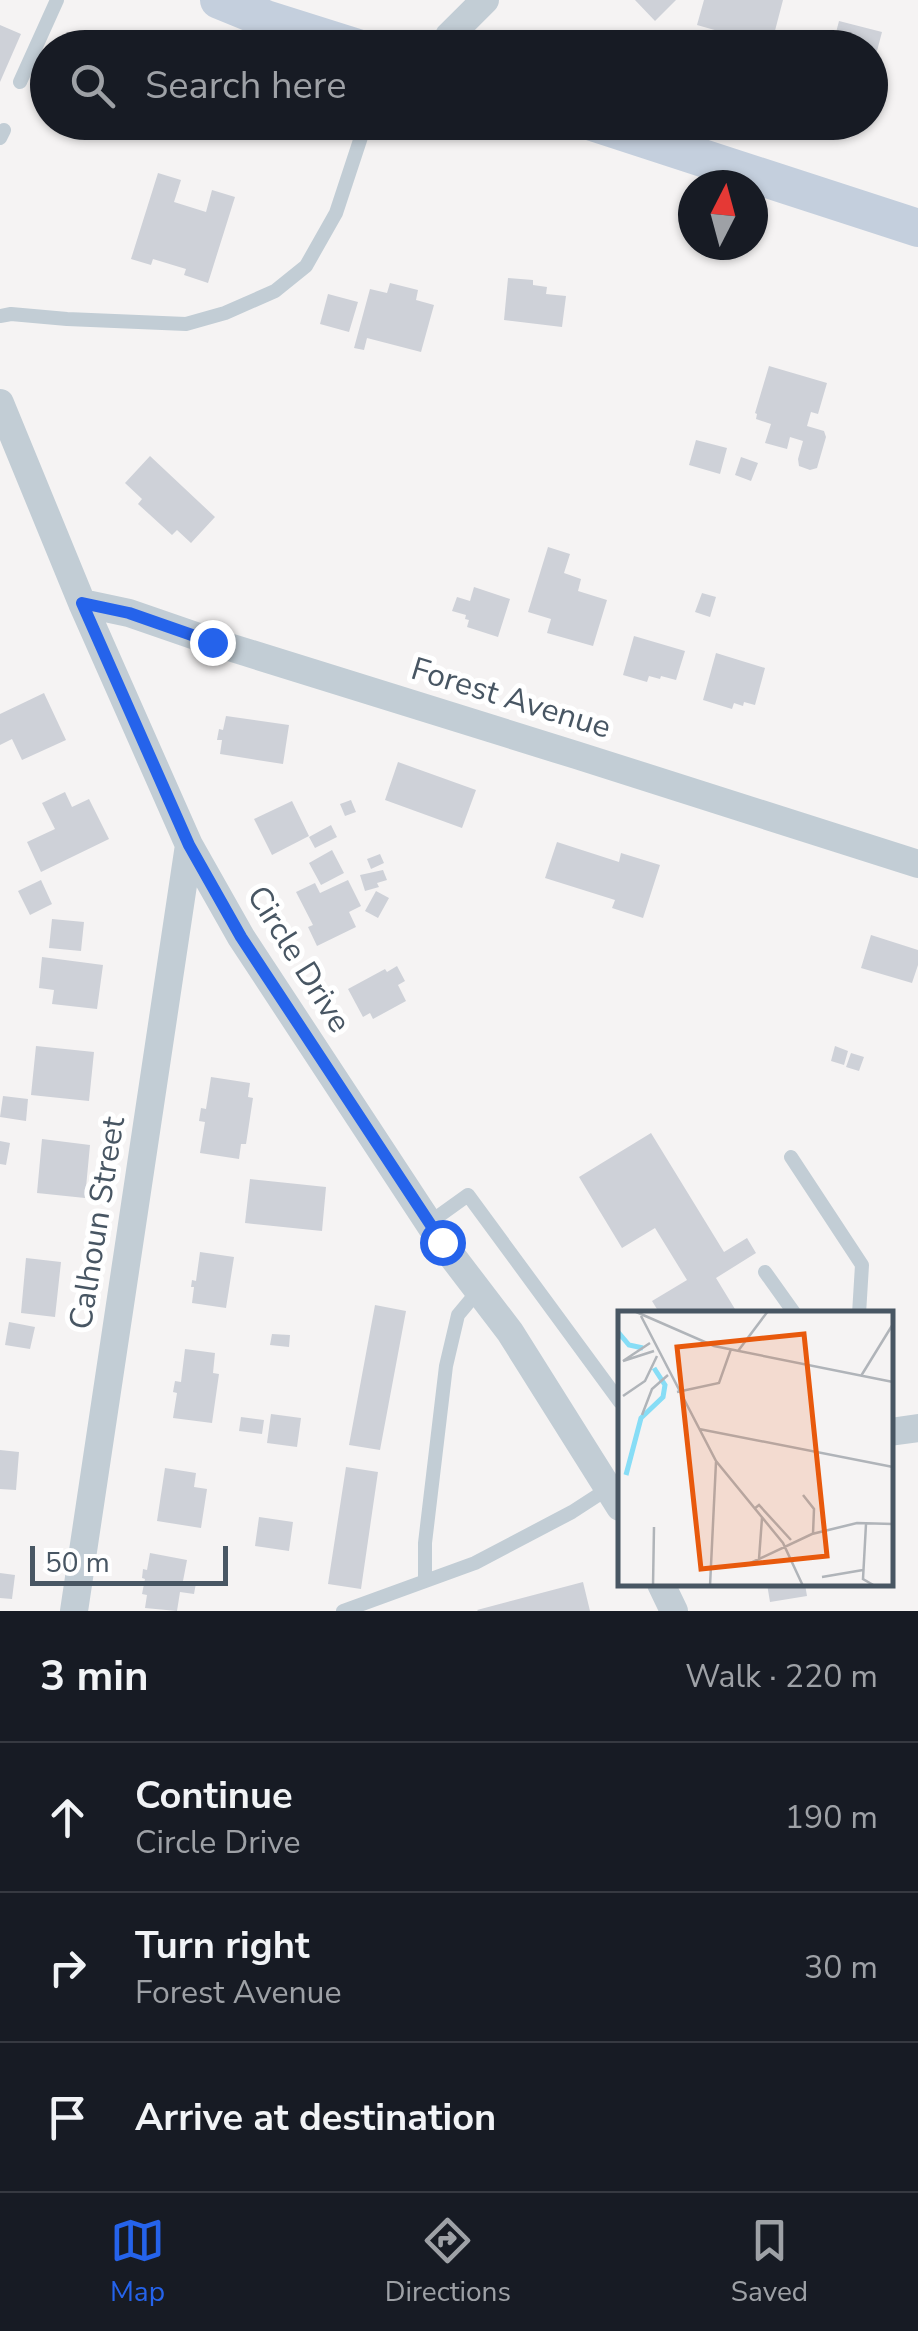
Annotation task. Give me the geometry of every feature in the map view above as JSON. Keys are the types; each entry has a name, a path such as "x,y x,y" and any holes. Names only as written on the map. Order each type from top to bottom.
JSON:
{"main road":[{"path":"220,0 301,30"},
{"path":"647,140 918,228"}],"street":[{"path":"454,30 486,0"},
{"name":"Circle Drive","path":"0,403 82,603 189,845 241,937 429,1222 510,1332 617,1494"},
{"name":"Forest Avenue","path":"82,603 129,613 918,864"},
{"name":"Calhoun Street","path":"74,1611 189,845"},
{"path":"893,1432 918,1428"},
{"path":"662,1586 674,1611"}],"lane":[{"path":"43,30 57,0"},
{"path":"20,82 30,60"},
{"path":"0,316 186,324 225,313 274,291 306,266 336,214 360,140"},
{"path":"791,1157 862,1266 860,1311"},
{"path":"429,1222 468,1195 618,1399"},
{"path":"765,1272 793,1311"},
{"path":"425,1581 424,1543 446,1366 458,1315 478,1291"},
{"path":"343,1611 475,1562 572,1512 617,1494"}],"building":[{"path":"635,0 676,0 655,21"},
{"path":"704,0 783,0 775,30 715,30 697,25"},
{"path":"839,21 874,30 837,30"},
{"path":"0,25 21,34 0,82"},
{"path":"158,173 181,180 174,202 206,212 212,190 235,197 208,283 184,275 186,269 153,259 151,265 131,259"},
{"path":"508,278 533,280 533,285 547,287 546,294 566,296 562,327 504,320"},
{"path":"390,283 418,290 416,300 434,305 421,352 367,338 364,350 354,348 370,289 387,293"},
{"path":"328,294 358,302 349,332 320,324"},
{"path":"769,366 827,383 818,414 811,412 807,426 824,431 826,437 817,468 799,466 803,441 790,437 787,449 765,443 771,424 756,419 755,413"},
{"path":"696,440 727,448 720,474 689,465"},
{"path":"150,456 215,517 191,543 177,530 172,535 138,504 142,499 125,483"},
{"path":"741,457 758,463 751,481 735,475"},
{"path":"548,547 570,554 564,573 581,579 578,591 607,600 593,646 547,633 551,619 528,612"},
{"path":"474,587 510,599 498,637 467,627 466,615 452,611 457,597 470,601"},
{"path":"702,593 716,597 710,617 695,612"},
{"path":"634,636 685,651 676,680 649,676 647,682 623,675"},
{"path":"716,653 765,668 755,705 734,703 732,709 703,700"},
{"path":"44,693 66,740 22,760 12,739 0,745 0,714"},
{"path":"226,716 289,725 283,764 220,754 222,740 217,740"},
{"path":"398,762 476,790 462,828 385,800"},
{"path":"65,792 72,807 89,799 109,839 41,872 27,842 55,829 42,803"},
{"path":"351,800 356,812 345,816 340,804"},
{"path":"292,801 309,836 272,855 254,819"},
{"path":"331,825 337,837 315,848 309,837"},
{"path":"557,842 619,862 621,853 660,865 643,918 612,908 615,900 545,878"},
{"path":"332,850 344,873 321,885 309,863"},
{"path":"380,854 384,863 371,869 367,859"},
{"path":"383,870 387,880 365,891 360,875"},
{"path":"41,880 52,904 30,915 18,891"},
{"path":"348,880 361,906 349,912 356,927 317,946 308,927 313,925 296,892 315,883 320,893"},
{"path":"376,891 389,898 378,918 365,911"},
{"path":"52,919 84,922 81,951 49,948"},
{"path":"871,935 918,950 912,983 861,968"},
{"path":"42,957 103,965 97,1009 52,1004 54,990 39,988"},
{"path":"397,966 405,981 398,985 406,1001 373,1019 370,1013 363,1017 348,989"},
{"path":"36,1046 94,1052 89,1101 31,1095"},
{"path":"835,1046 848,1051 844,1065 831,1061"},
{"path":"851,1053 864,1057 859,1071 846,1067"},
{"path":"211,1077 250,1083 248,1097 253,1098 246,1144 241,1144 239,1159 200,1153 205,1122 199,1121 201,1108 206,1109"},
{"path":"3,1096 28,1099 26,1121 0,1117"},
{"path":"651,1133 724,1252 747,1238 756,1253 716,1278 736,1311 658,1311 652,1301 687,1280 655,1228 622,1248 579,1177"},
{"path":"42,1139 90,1145 85,1198 37,1193"},
{"path":"0,1141 10,1143 6,1165 0,1164"},
{"path":"250,1179 326,1187 322,1231 245,1223"},
{"path":"200,1252 234,1257 226,1308 192,1303 192,1280 196,1281"},
{"path":"26,1258 61,1262 55,1317 21,1313"},
{"path":"375,1305 406,1311 380,1450 349,1445"},
{"path":"9,1322 35,1327 30,1349 5,1345"},
{"path":"272,1334 290,1335 289,1347 270,1345"},
{"path":"185,1349 215,1353 213,1373 219,1374 212,1423 173,1418 177,1393 173,1392 175,1381 181,1382"},
{"path":"271,1414 301,1418 297,1447 267,1443"},
{"path":"241,1417 264,1420 262,1434 239,1431"},
{"path":"0,1450 19,1452 16,1490 0,1489"},
{"path":"346,1467 378,1472 361,1589 328,1584"},
{"path":"165,1468 196,1473 194,1487 207,1489 201,1528 157,1521"},
{"path":"259,1517 293,1522 289,1551 255,1546"},
{"path":"150,1553 187,1560 183,1581 196,1583 194,1594 180,1592 177,1611 145,1608 147,1595 142,1594 142,1578"},
{"path":"0,1573 15,1575 12,1599 0,1598"},
{"path":"583,1582 590,1611 477,1610"},
{"path":"767,1586 805,1586 807,1596 770,1602"}],"route":[{"path":"212,642 129,613 82,603 189,845 241,937 442,1242"}]}
